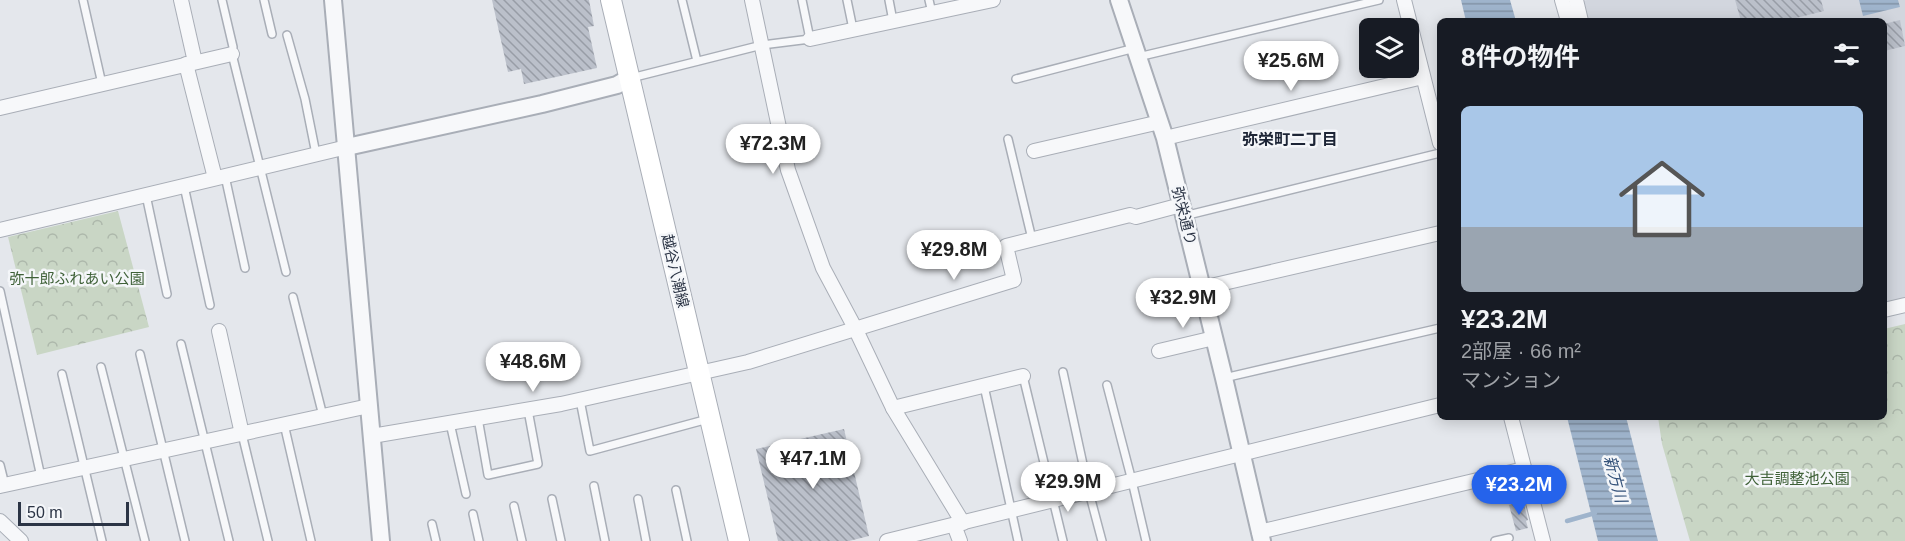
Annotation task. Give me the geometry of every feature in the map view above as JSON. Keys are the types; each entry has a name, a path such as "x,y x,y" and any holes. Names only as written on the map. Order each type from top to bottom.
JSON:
{"main road":[{"name":"越谷八潮線","path":"611,0 740,541"}],"street":[{"path":"181,0 190,63 220,177"},
{"path":"333,0 381,541"},
{"path":"752,0 788,170 823,268 893,408 958,524 960,541"},
{"path":"810,39 893,21 931,6 993,0"},
{"name":"弥栄通り","path":"1119,0 1163,130 1224,378 1260,537"},
{"path":"1404,0 1437,131"},
{"path":"1562,0 1567,18"},
{"path":"1575,0 1580,18"},
{"path":"0,108 232,54"},
{"path":"1034,152 1163,130 1424,77"},
{"path":"0,230 316,154 542,104 617,85 629,78"},
{"path":"372,436 580,400 748,362 1014,280 1006,246 1130,215 1136,217 1183,211"},
{"path":"1202,288 1437,234"},
{"path":"1887,309 1905,305"},
{"path":"219,331 242,434"},
{"path":"1159,351 1214,338"},
{"path":"893,408 1023,376"},
{"path":"2,486 369,406"},
{"path":"887,541 1437,406"},
{"path":"1512,420 1543,541"},
{"path":"1260,537 1524,469"},
{"path":"0,521 12,538"}],"lane":[{"path":"83,0 102,84"},
{"path":"222,0 233,47 232,54 286,272"},
{"path":"264,0 272,34"},
{"path":"682,0 697,61"},
{"path":"629,78 762,45 810,39 802,0"},
{"path":"847,0 853,29"},
{"path":"889,0 893,21"},
{"path":"1017,79 1380,0"},
{"path":"286,35 305,99 316,154"},
{"path":"1008,139 1032,239"},
{"path":"1183,211 1437,154"},
{"path":"220,177 245,268"},
{"path":"184,186 210,305"},
{"path":"146,195 167,294"},
{"path":"0,291 41,477"},
{"path":"293,297 323,416"},
{"path":"1224,378 1437,329"},
{"path":"181,344 229,541"},
{"path":"140,354 185,541"},
{"path":"101,367 145,541"},
{"path":"1063,372 1102,541"},
{"path":"62,374 102,541"},
{"path":"1023,376 1063,541"},
{"path":"1107,385 1146,541"},
{"path":"984,386 1018,541"},
{"path":"580,400 590,451 710,418"},
{"path":"478,418 488,475 538,464 528,410"},
{"path":"450,423 466,494"},
{"path":"284,424 310,541"},
{"path":"242,434 267,541"},
{"path":"0,465 2,486"},
{"path":"594,486 605,541"},
{"path":"676,490 687,541"},
{"path":"552,498 561,541"},
{"path":"638,498 646,541"},
{"path":"514,506 522,541"},
{"path":"473,514 479,541"},
{"path":"432,524 436,541"},
{"path":"1495,541 1509,538"}],"shaded area":[{"path":"1905,0 1905,299 1887,302 1887,18 1586,18 1582,1"}],"green space":[{"name":"弥十郎ふれあい公園","path":"118,211 149,327 37,355 8,237"},
{"name":"大吉調整池公園","path":"1905,324 1905,541 1690,541 1662,444 1658,420 1887,420 1887,328"}],"water":[{"path":"1461,0 1510,0 1515,18 1465,18"},
{"path":"1859,0 1898,0 1900,7 1863,16"},
{"name":"新方川","path":"1568,420 1627,420 1658,541 1598,541"}],"building":[{"path":"492,0 589,0 594,26 588,27 597,68 524,84 521,69 508,72"},
{"path":"1735,0 1821,0 1824,11 1796,18 1740,18"},
{"path":"1900,20 1905,46 1887,50 1887,23"},
{"path":"844,429 869,536 849,541 778,541 756,449"},
{"path":"1523,501 1528,528 1516,531 1509,505"}],"waterway":[{"path":"1567,521 1595,513"}],"district":[{"name":"弥栄町二丁目","path":"1290,139"}]}
